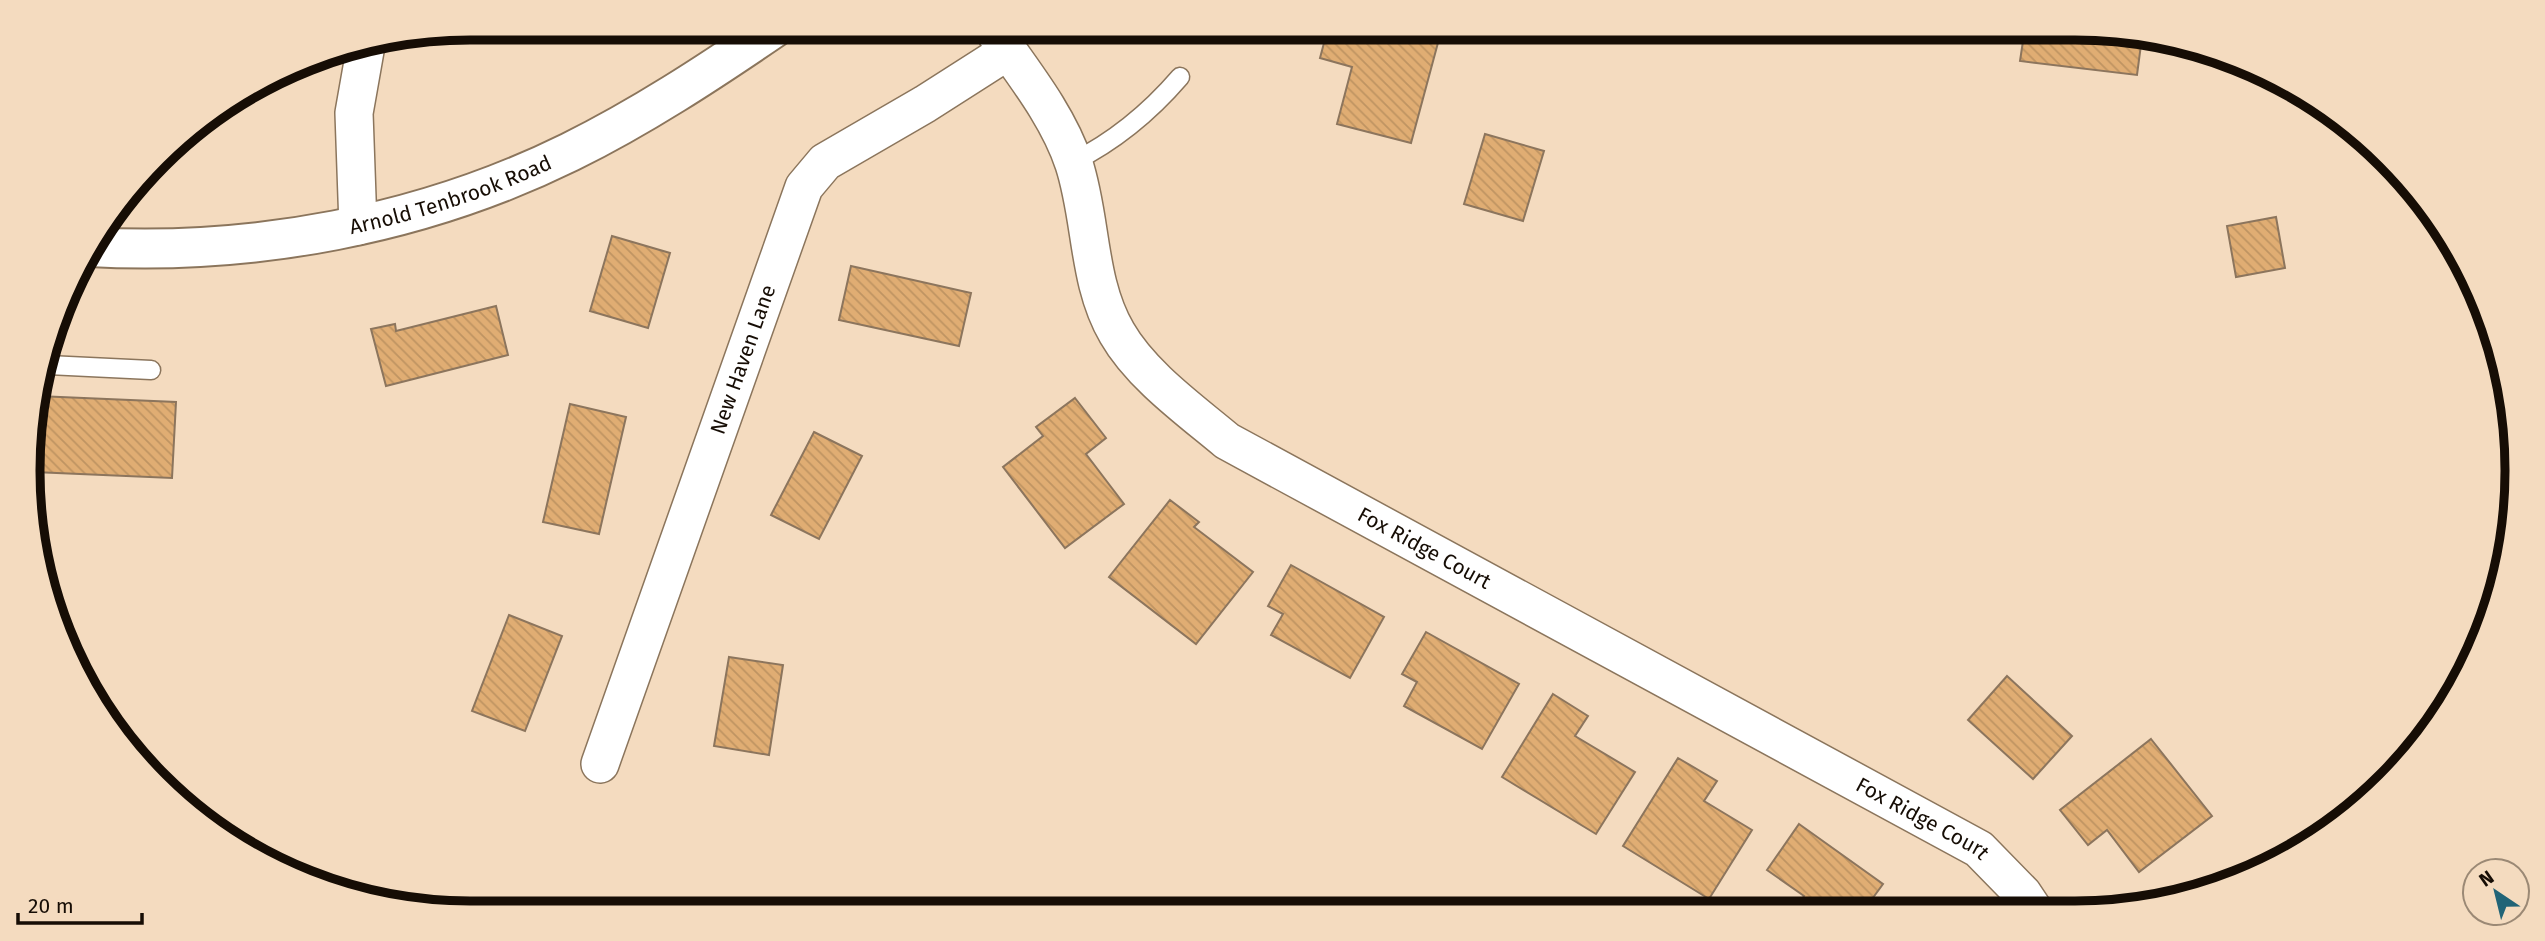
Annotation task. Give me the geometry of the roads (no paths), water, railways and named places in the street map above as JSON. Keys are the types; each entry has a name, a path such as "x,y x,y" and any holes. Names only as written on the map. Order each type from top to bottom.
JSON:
{"street":[{"name":"Arnold Tenbrook Road","path":"103,248 164,250 272,240 358,226 411,213 491,186 569,153 641,114 755,40"},
{"name":"Fox Ridge Court","path":"1000,40 1042,100 1073,162 1086,209 1093,269 1117,333 1159,383 1227,441 1979,849 2028,901"},
{"name":"New Haven Lane","path":"600,764 792,214 804,187 825,162 926,104 1000,40"},
{"path":"358,226 354,113 364,54"}],"lane":[{"path":"1073,162 1095,151 1139,119 1180,77"},
{"path":"54,365 151,370"}]}
